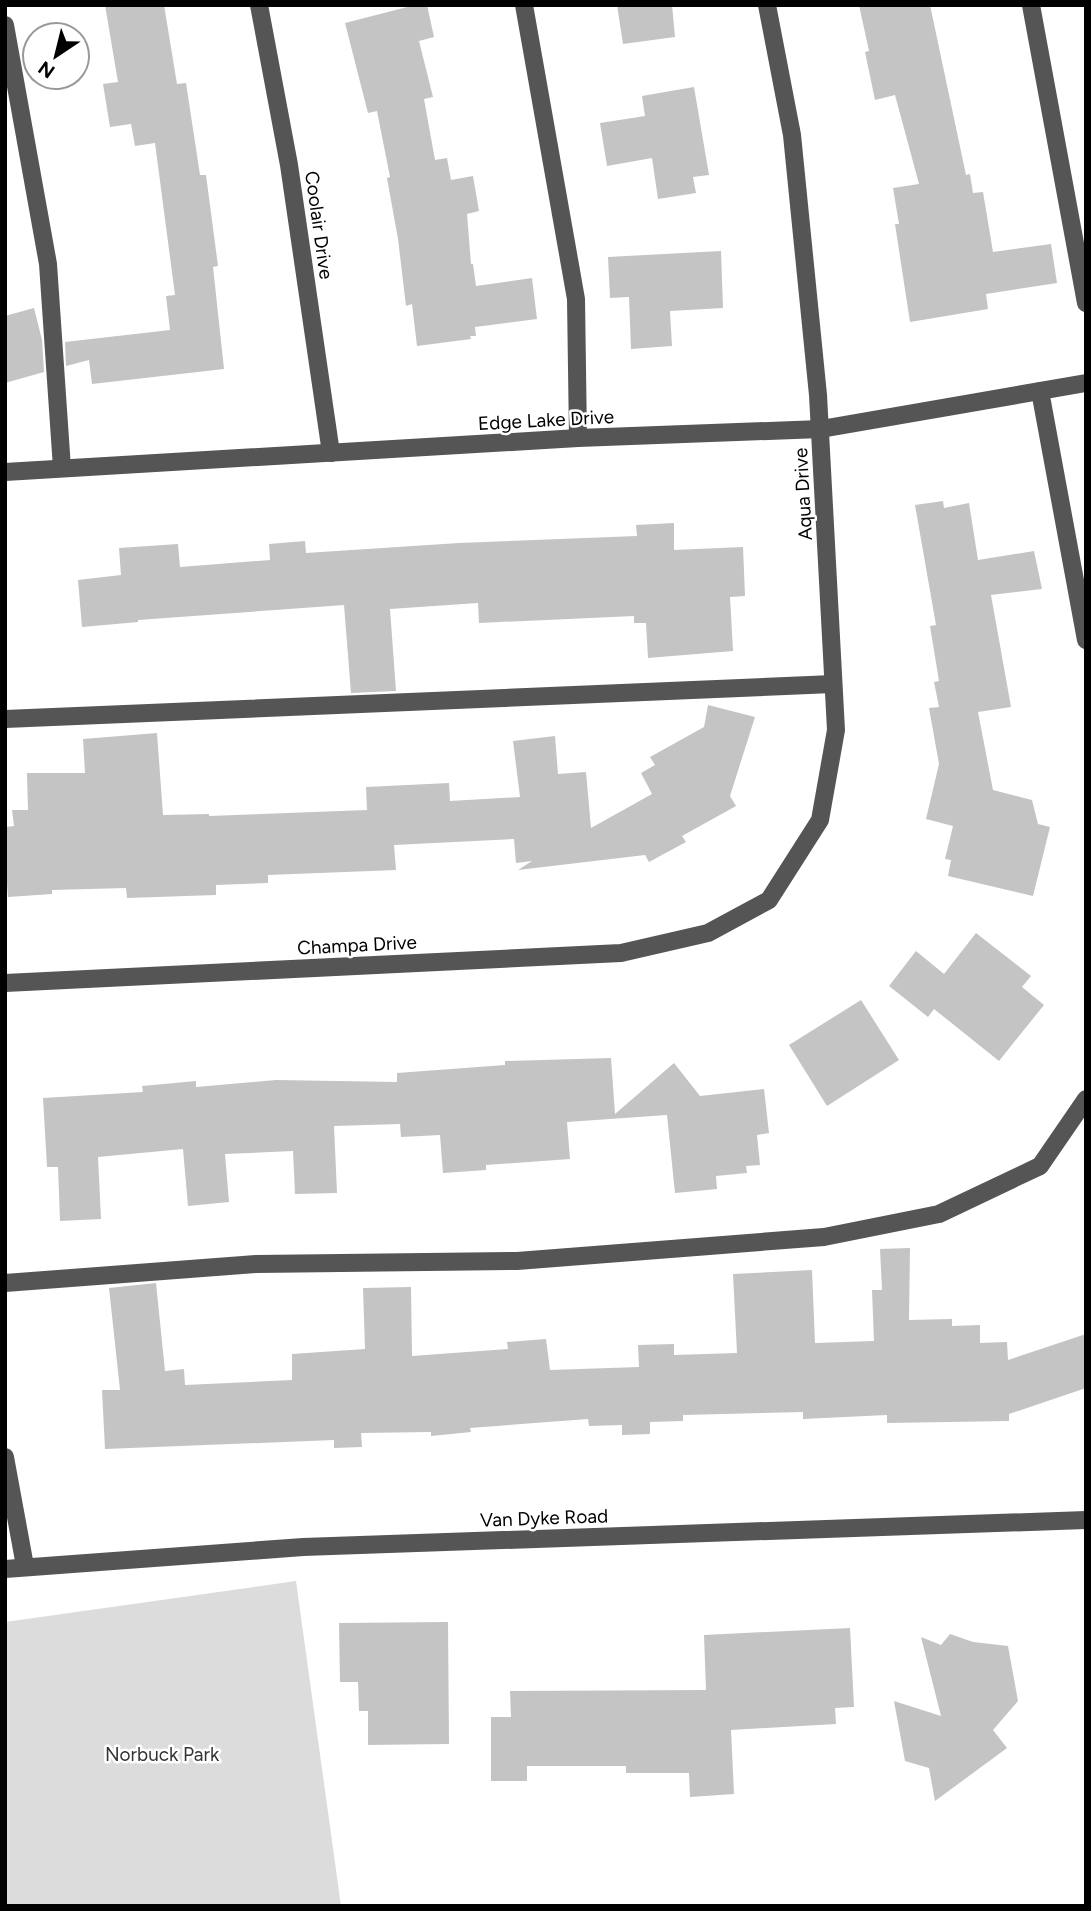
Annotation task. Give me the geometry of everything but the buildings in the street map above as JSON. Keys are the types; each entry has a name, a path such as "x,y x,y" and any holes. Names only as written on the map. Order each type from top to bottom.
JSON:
{"street":[{"name":"Coolair Drive","path":"259,5 289,165 331,453"},
{"path":"524,5 576,299 578,438"},
{"name":"Aqua Drive","path":"708,933 769,900 820,820 836,730 821,429 792,135 768,5"},
{"path":"1031,5 1086,303"},
{"path":"5,25 48,264 62,468"},
{"name":"Edge Lake Drive","path":"5,472 578,438 821,429 1086,383"},
{"path":"1040,391 1086,640"},
{"path":"5,719 833,684"},
{"name":"Champa Drive","path":"5,983 621,953 708,933"},
{"path":"5,1283 256,1264 517,1261 824,1237 939,1214 1040,1166 1086,1098"},
{"path":"5,1457 25,1566"},
{"name":"Van Dyke Road","path":"5,1569 303,1547 1086,1520"}],"green space":[{"name":"Norbuck Park","path":"296,1581 341,1906 5,1906 5,1622"}]}
